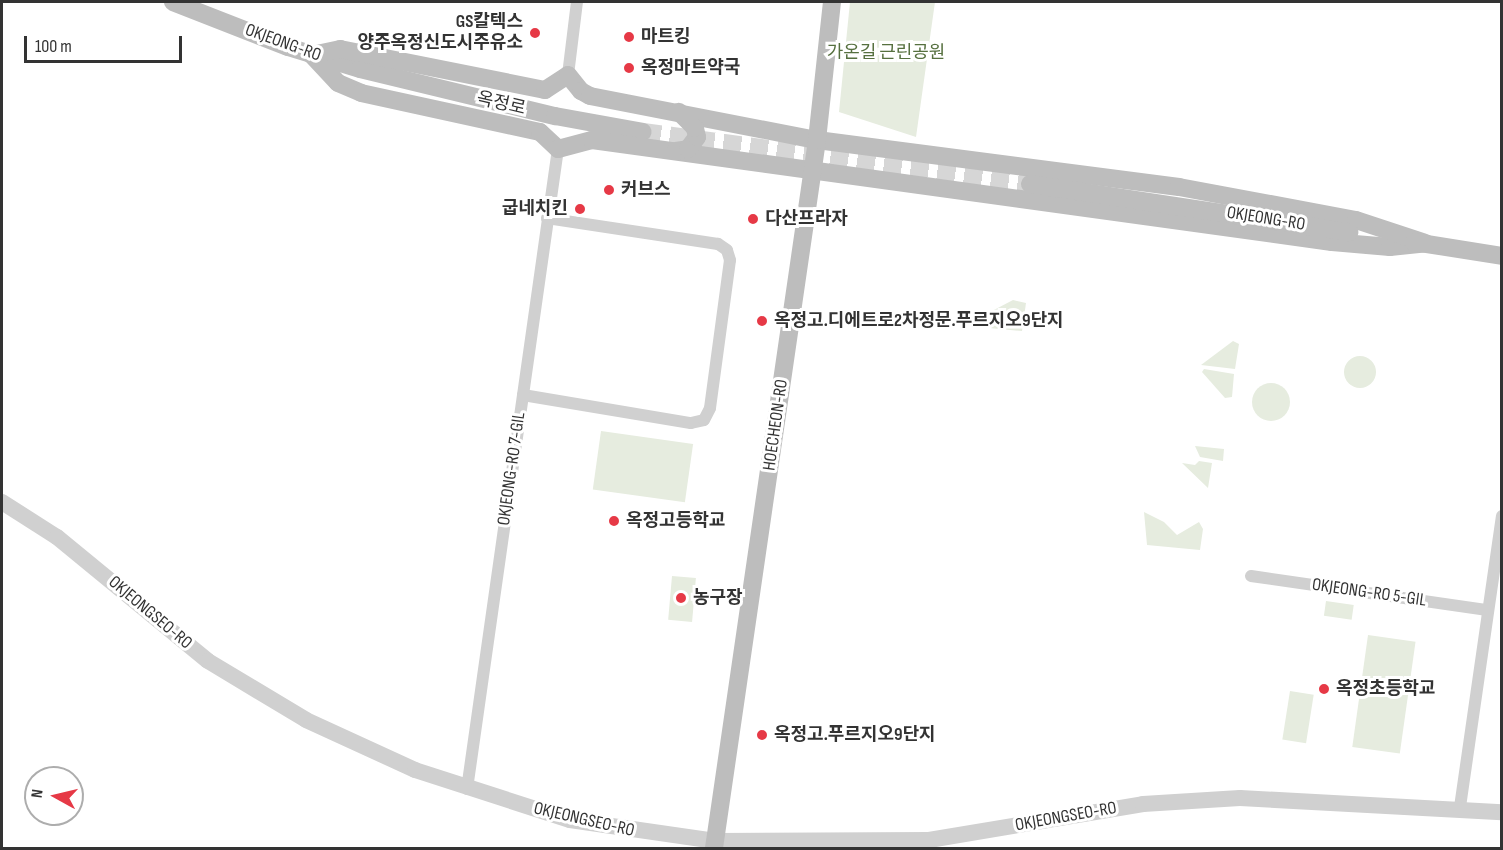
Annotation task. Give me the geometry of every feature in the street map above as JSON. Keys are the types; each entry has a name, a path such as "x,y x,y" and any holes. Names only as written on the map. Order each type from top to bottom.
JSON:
{"main road":[{"name":"OKJEONG-RO","path":"173,2 312,54 458,94 642,132"},
{"name":"HOECHEON-RO","path":"715,845 813,169 832,2"},
{"path":"312,54 340,49 545,90 679,112 817,140 1201,191 1367,222 1426,243"},
{"path":"312,54 338,83 361,93 540,132 1332,242 1390,247 1426,243"},
{"path":"545,90 568,75 581,91 590,96"},
{"path":"674,151 688,149 697,137 694,128 679,112"},
{"path":"540,132 558,150 592,140"},
{"path":"984,194 978,191 973,178 975,169 986,162"},
{"name":"OKJEONG-RO","path":"1030,184 1502,256"}],"street":[{"path":"568,75 577,2"},
{"name":"OKJEONG-RO 7-GIL","path":"467,789 558,150"},
{"path":"523,395 685,422 704,420 710,408 730,261 727,250 718,244 547,218"},
{"name":"OKJEONGSEO-RO","path":"2,502 57,537 208,661 306,720 415,770 467,789 570,820 715,845 929,840 1143,804 1240,798 1460,807 1502,812"},
{"path":"1460,807 1502,516"},
{"name":"OKJEONG-RO 5-GIL","path":"1251,576 1488,610"}],"green space":[{"name":"가온길 근린공원","path":"850,2 935,2 916,137 839,112"},
{"path":"1013,300 1026,303 1022,331 989,328 992,311"},
{"path":"1233,341 1239,344 1235,369 1201,365"},
{"path":"1360,356 1371,361 1376,372 1371,383 1360,388 1349,383 1344,372 1349,361"},
{"path":"1204,369 1234,374 1232,397 1225,398 1202,372"},
{"path":"1271,383 1278,384 1284,389 1289,395 1289,409 1284,415 1278,420 1271,421 1264,420 1258,415 1253,409 1252,402 1253,395 1258,389 1264,384"},
{"path":"601,431 693,444 685,502 593,489"},
{"path":"1195,446 1224,449 1223,461 1200,457"},
{"path":"1199,461 1212,463 1208,488 1182,463 1195,465"},
{"path":"1144,512 1164,522 1177,535 1199,522 1203,529 1200,550 1147,545"},
{"name":"농구장","path":"672,576 696,578 692,622 668,620"},
{"path":"1326,601 1354,605 1352,620 1324,616"},
{"path":"1368,635 1416,642 1400,754 1352,747"},
{"path":"1290,691 1314,695 1306,743 1282,739"}],"tunnel":[{"path":"643,132 1030,184"}],"place":[{"name":"GS칼텍스 양주옥정신도시주유소","path":"535,33"},
{"name":"마트킹","path":"629,37"},
{"name":"옥정마트약국","path":"629,68"},
{"name":"커브스","path":"609,190"},
{"name":"굽네치킨","path":"580,209"},
{"name":"다산프라자","path":"753,219"},
{"name":"옥정고.디에트로2차정문.푸르지오9단지","path":"762,321"},
{"name":"옥정고등학교","path":"614,521"},
{"name":"농구장","path":"681,598"},
{"name":"옥정초등학교","path":"1324,689"},
{"name":"옥정고.푸르지오9단지","path":"762,735"}]}
